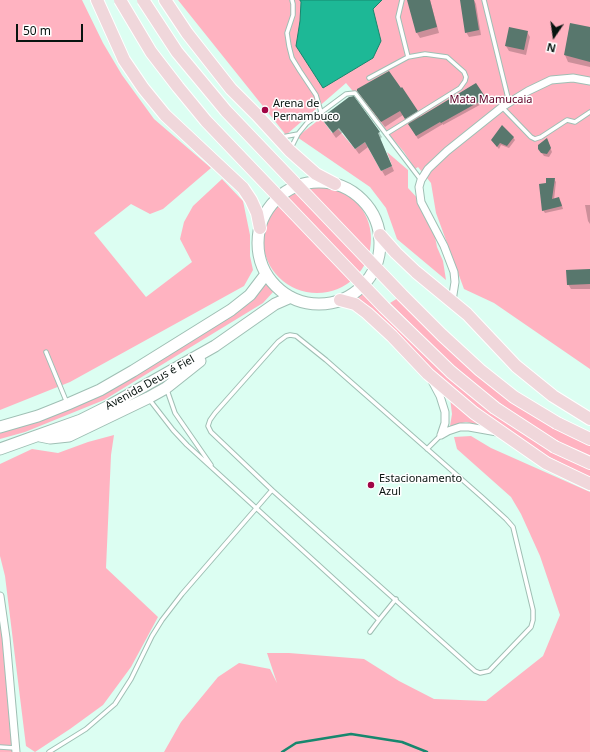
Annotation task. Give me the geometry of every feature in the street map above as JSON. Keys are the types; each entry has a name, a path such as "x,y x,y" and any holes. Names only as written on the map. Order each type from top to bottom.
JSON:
{"highway":[{"path":"97,0 124,60 143,88 165,115 243,188 257,213 260,228"},
{"path":"120,0 151,52 206,121 384,307 452,372 495,408 555,447 590,463"},
{"path":"143,0 177,52 226,111 442,335 480,370 514,396 557,423 590,439"},
{"path":"165,0 187,33 231,89 290,151 316,174 334,184"},
{"path":"380,235 416,272 468,314 516,366 553,396 590,420"},
{"path":"340,300 355,304 367,313 392,336 428,374 474,413 501,433 546,462 590,484"}],"main road":[{"path":"322,181 334,184 351,191 365,203 375,218 380,235 379,256 372,275 358,290 340,300 324,304 307,303 291,297 273,283 266,274 258,252 260,228 271,204 280,196 296,186 322,181"},
{"name":"Avenida Deus é Fiel","path":"0,428 38,416 68,404 100,390 133,371 231,310 250,295 266,274"},
{"name":"Avenida Deus é Fiel","path":"0,450 81,420 109,406 215,346 275,304 291,297"},
{"path":"40,436 50,438 69,436 148,398 166,388 215,346"}],"street":[{"path":"452,301 455,282 454,272 444,246 421,202 419,187 421,180 428,169 447,151 502,107 528,91 551,80 572,78 590,81"},
{"path":"428,374 440,396 445,412 445,424 441,435"},
{"path":"441,435 454,429 469,427 501,433"},
{"path":"0,596 6,638 16,750"}],"lane":[{"path":"292,0 293,15 287,33 289,46 296,64 316,95 321,112"},
{"path":"402,0 398,16 408,57"},
{"path":"484,0 510,102"},
{"path":"369,78 408,57 426,54 447,57 464,72 465,82 460,88 386,134"},
{"path":"290,151 298,134 307,123 346,94 355,93 421,180"},
{"path":"502,107 531,137 535,139 541,137 567,120 575,122 590,112"},
{"path":"278,138 298,134"},
{"path":"290,335 296,336 310,346 427,449 506,519 512,527 533,610 533,620 531,627 489,671 480,673 475,671 396,598 272,490 210,432 208,426 215,413 278,342 290,335"},
{"path":"46,352 68,404"},
{"path":"166,388 175,413 214,469"},
{"path":"148,398 172,430 200,458 214,469 255,509 379,620"},
{"path":"427,449 441,435"},
{"path":"49,752 86,729 115,704 131,679 152,636 162,620 182,594 272,490"},
{"path":"370,632 396,598"},
{"path":"0,747 16,750"}],"green space":[{"path":"0,0 82,0 103,43 122,75 154,119 211,168 163,209 150,214 131,204 94,233 146,297 192,262 180,239 184,222 193,206 222,179 243,201 250,235 250,256 253,270 244,286 70,382 0,410"},
{"name":"Mata Mamucaia","path":"178,0 590,0 590,369 494,303 464,289 436,213 431,183 418,167 415,169 404,152 346,83 286,135"},
{"path":"321,118 332,133 338,129 355,149 365,142 381,171 392,166 387,152 408,170 408,188 421,202 432,222 437,247 443,261 446,280 397,239 386,208 370,187 297,137"},
{"path":"317,185 338,189 355,201 367,218 371,239 367,260 355,277 338,289 317,293 296,289 279,277 267,260 263,239 267,218 279,201 296,189"},
{"path":"264,281 274,291 263,303 104,400 25,432 0,439 0,426 136,372"},
{"path":"364,290 440,365 590,466 590,478 536,450 458,394 355,297"},
{"path":"398,298 452,352 590,444 590,458 569,449 529,424 486,393 445,358 390,303"},
{"path":"450,398 484,426 466,422 450,426 452,414"},
{"path":"114,435 111,455 106,568 158,617 131,667 103,705 35,752 26,746 5,576 0,556 0,464 32,449 58,453 88,442"},
{"path":"471,436 491,448 590,492 590,752 164,752 181,722 218,677 239,663 270,669 277,683 267,653 289,653 364,659 399,681 434,699 486,701 543,656 560,615 540,556 521,514 511,497 457,449 454,437"},
{"path":"0,596 16,752 0,752"}],"shaded area":[{"path":"300,0 382,0 373,9 381,41 373,58 323,88 296,46 300,21"}],"building":[{"path":"407,0 430,0 437,27 416,33"},
{"path":"460,0 474,0 479,30 465,33"},
{"path":"570,23 590,27 590,62 564,55"},
{"path":"509,27 528,31 524,50 505,46"},
{"path":"389,71 418,111 405,119 400,111 381,122 357,89"},
{"path":"476,83 486,98 416,136 408,124"},
{"path":"354,96 380,132 378,133 392,166 381,171 365,142 355,149 339,128 333,133 321,118 349,97"},
{"path":"502,125 514,137 507,146 500,143 497,147 491,140"},
{"path":"547,138 551,148 547,154 541,153 538,149 538,145"},
{"path":"546,178 555,178 552,199 559,197 562,206 542,211 539,184 546,183"},
{"path":"590,269 590,284 567,285 566,270"}],"waterway":[{"path":"282,752 296,743 351,734 402,742 427,752"}],"place":[{"name":"Arena de Pernambuco","path":"265,110"},
{"name":"Estacionamento Azul","path":"371,485"}]}
